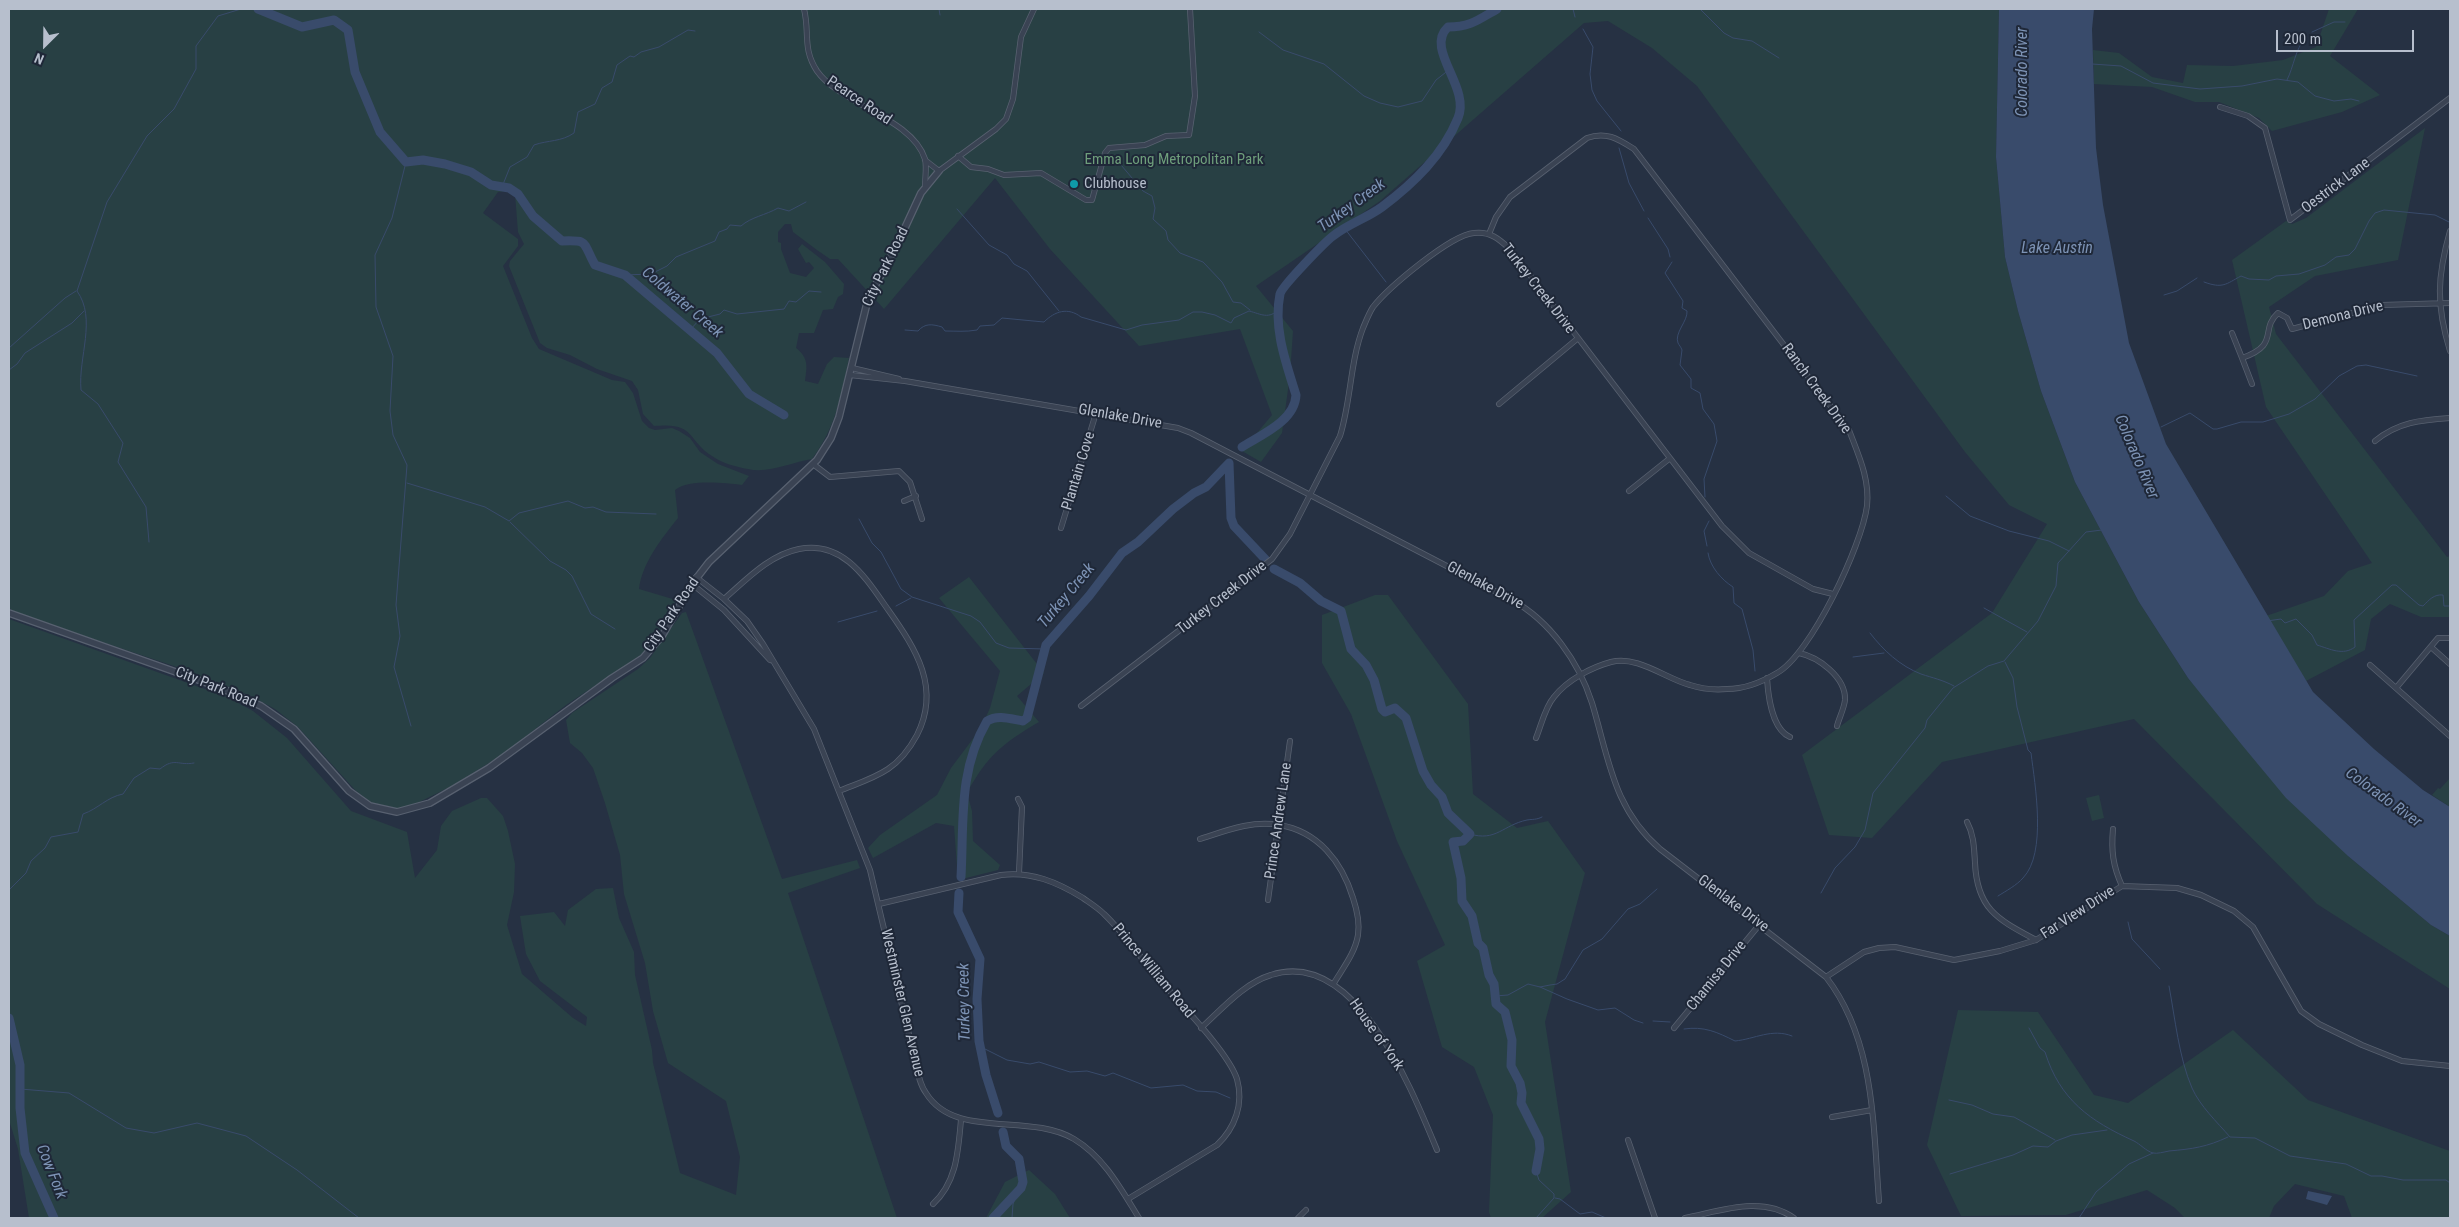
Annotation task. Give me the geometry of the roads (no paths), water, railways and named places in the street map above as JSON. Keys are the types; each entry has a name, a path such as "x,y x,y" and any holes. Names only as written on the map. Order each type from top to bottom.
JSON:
{"street":[{"name":"Pearce Road","path":"804,9 808,55 818,72 833,86 883,117 908,136 925,160 939,170"},
{"name":"City Park Road","path":"9,613 221,688 261,706 294,729 349,791 362,802 379,810 397,812 430,803 489,768 612,678 643,658 662,636 696,577 813,464 826,447 836,428 868,299 896,247 925,186 939,170 996,129 1006,119 1013,99 1021,37 1034,9"},
{"path":"958,156 971,167 1004,175 1041,174 1086,200 1092,200 1105,153 1109,148 1145,145 1166,136 1188,135 1195,96 1190,9"},
{"name":"Oestrick Lane","path":"2220,108 2248,116 2265,128 2290,220 2450,98"},
{"name":"Ranch Creek Drive","path":"1489,234 1496,218 1510,197 1587,138 1598,134 1607,135 1634,149 1849,430 1867,479 1867,505 1860,535 1818,624 1799,653 1779,673 1744,688 1710,689 1689,685 1626,661 1613,661 1580,675 1553,698 1536,738"},
{"path":"925,160 925,186"},
{"path":"2450,231 2440,269 2439,303 2450,351"},
{"name":"Turkey Creek Drive","path":"1081,706 1272,559 1290,534 1340,436 1345,420 1363,328 1374,306 1436,251 1463,235 1472,233 1489,234 1510,250 1722,526 1750,553 1813,589 1833,594"},
{"name":"Demona Drive","path":"2242,358 2257,352 2265,344 2272,318 2278,313 2286,318 2292,330 2382,305 2450,303"},
{"path":"2232,334 2252,384"},
{"path":"1499,404 1577,339"},
{"name":"Glenlake Drive","path":"852,368 881,373 905,381"},
{"name":"Glenlake Drive","path":"850,375 905,381 1164,424 1191,433 1523,606 1538,617 1554,635 1580,675 1592,703 1614,785 1634,822 1660,849 1760,924 1826,977 1846,1005 1858,1036 1872,1110 1879,1201"},
{"name":"Plantain Cove","path":"1061,528 1096,413"},
{"path":"2375,441 2387,431 2404,423 2450,418"},
{"path":"1629,491 1670,459"},
{"path":"813,464 830,477 899,472 910,482 922,519"},
{"path":"904,501 916,496"},
{"path":"724,599 778,557 799,549 823,550 842,557 859,569 908,637 920,658 928,690 925,714 919,730 902,757 889,768 839,791"},
{"name":"Westminster Glen Avenue","path":"696,577 724,599 747,621 778,668 814,729 870,870 921,1084 933,1103 961,1120 1036,1126 1073,1138 1099,1159 1128,1199 1139,1218"},
{"name":"Westminster Glen Avenue","path":"692,584 724,610 778,668"},
{"path":"2396,688 2438,638 2450,638"},
{"path":"2430,647 2450,664"},
{"path":"1799,653 1808,655 1824,665 1838,679 1842,686 1845,701 1837,726"},
{"path":"2370,666 2450,736"},
{"path":"1767,678 1768,694 1779,727 1790,737"},
{"name":"Prince Andrew Lane","path":"1268,900 1290,741"},
{"path":"1018,798 1022,807 1019,873"},
{"path":"1967,822 1973,834 1976,881 1984,903 2000,920 2036,940"},
{"path":"1200,839 1244,826 1278,824 1306,834 1327,850 1342,869 1350,887 1358,915 1358,934 1353,952 1334,983"},
{"path":"2113,829 2111,849 2113,866 2122,886"},
{"name":"Prince William Road","path":"879,904 1019,873 1053,882 1100,910 1201,1028 1230,1064 1237,1080 1239,1097 1235,1119 1224,1138 1211,1149 1128,1199"},
{"name":"Far View Drive","path":"1826,977 1864,952 1879,948 1895,948 1954,960 2000,951 2036,940 2122,886 2177,888 2201,895 2234,911 2253,927 2301,1011 2319,1024 2362,1045 2402,1060 2450,1066"},
{"name":"Chamisa Drive","path":"1674,1028 1760,924"},
{"name":"House of York","path":"1201,1028 1248,988 1269,975 1297,971 1323,977 1334,983 1352,999 1394,1057 1409,1084 1437,1150"},
{"path":"1832,1117 1872,1110"},
{"path":"933,1204 947,1188 953,1173 957,1160 961,1120"},
{"path":"1628,1140 1655,1218"},
{"path":"1685,1218 1757,1206 1774,1208 1794,1218"},
{"path":"1298,1218 1306,1210"}],"water":[{"name":"Lake Austin","path":"1999,9 2094,9 2092,29 2096,148 2103,205 2129,343 2166,444 2313,692 2374,749 2423,790 2450,807 2450,936 2431,925 2348,856 2286,798 2242,745 2188,678 2139,602 2075,482 2041,391 2005,257 1996,157"},
{"path":"2308,1191 2332,1196 2327,1205 2306,1199"}],"waterway":[{"path":"149,542 146,507 118,462 123,443 98,404 81,390 86,314 83,302 77,291 107,202 147,136 174,109 196,69 196,46 218,16 241,9"},
{"name":"Coldwater Creek","path":"258,9 302,27 334,20 348,30 355,72 380,132 406,162 423,160 445,164 471,172 491,185 509,188 518,194 533,216 562,241 581,242 586,247 595,265 625,275 717,353 749,394 784,415"},
{"path":"939,9 940,15"},
{"name":"Turkey Creek","path":"1242,447 1276,426 1290,412 1294,404 1296,395 1279,332 1278,307 1280,294 1304,264 1329,240 1394,198 1436,156 1452,131 1458,118 1460,106 1459,94 1441,46 1442,36 1448,27 1456,27 1479,20 1497,9"},
{"path":"1573,9 1575,17"},
{"path":"1700,9 1724,33 1733,38 1752,41 1779,58"},
{"path":"2312,32 2334,22 2345,22"},
{"path":"1583,29 1593,47 1590,74 1592,90 1597,101 1621,131"},
{"path":"502,187 510,167 527,157 534,145 564,138 574,133 578,112 595,104 602,88 612,82 617,65 630,56 634,57 641,52 659,47 688,30 695,31"},
{"path":"1259,32 1283,50 1324,64 1364,96 1380,103 1398,107 1422,101 1436,80 1450,69"},
{"path":"2287,80 2299,48 2305,38"},
{"path":"2092,64 2121,66 2153,83 2200,89 2242,86 2277,79 2298,82 2315,96 2334,101 2351,99 2359,101"},
{"path":"1619,148 1629,183 1644,211"},
{"path":"1116,159 1143,191 1152,196 1155,208 1153,219 1166,231 1168,240 1180,253 1203,262 1222,282 1233,302 1241,303 1250,310"},
{"path":"406,162 392,218 375,255 376,307 393,356 390,411 393,435 407,465 396,605 400,636 394,667 411,726"},
{"path":"625,275 651,274 667,266 676,257 715,241 719,232 727,229 730,225 741,226 749,220 778,208 789,211 806,202"},
{"path":"957,209 989,245 1007,255 1014,264 1027,271 1059,311"},
{"path":"2204,282 2220,285 2241,276 2249,279 2269,280 2276,276 2299,274 2325,265 2336,257 2349,255 2355,249 2375,213 2384,210 2435,215 2449,222"},
{"path":"1648,218 1668,249 1670,257"},
{"path":"1345,229 1386,282"},
{"path":"1672,262 1665,273 1683,301 1682,308 1687,311 1677,339 1682,350 1680,365 1691,379 1691,388 1700,393 1703,409 1714,424 1717,441 1704,479 1705,497"},
{"path":"2164,295 2177,291 2197,278"},
{"path":"9,348 65,298 76,291"},
{"path":"690,330 700,319 720,314 724,310 737,314 784,309 789,301 796,302 809,291 821,292"},
{"path":"905,330 918,331 926,325 932,325 942,327 945,331 973,331 977,330 980,326 994,325 1002,318 1044,322 1053,315 1066,311 1126,330 1142,325 1179,320 1193,312 1215,315 1231,323 1234,318 1249,311 1268,315 1279,309"},
{"path":"9,370 17,364 25,353 72,323 84,311"},
{"path":"2161,427 2190,413 2213,429 2241,422 2263,422 2289,414 2315,399 2339,376 2357,366 2366,365 2417,376"},
{"path":"1229,463 1231,518 1234,526 1266,560"},
{"name":"Turkey Creek","path":"961,877 964,797 967,778 971,759 987,721 1000,717 1023,721 1027,718 1046,645 1089,596 1122,553 1138,542 1173,509 1194,493 1206,487 1229,463"},
{"path":"407,483 485,507 509,521 519,513 568,501 585,508 593,507 606,512 656,514"},
{"path":"1946,496 1970,516 2009,531 2049,541 2069,551"},
{"path":"859,519 872,543 881,552 901,589 912,597 971,616 980,622 996,643 1009,648 1044,649"},
{"path":"1707,546 1704,531 1709,521"},
{"path":"510,522 550,561 566,570 572,576 591,614 615,629"},
{"path":"1821,893 1835,868 1855,847 1865,830 1873,793 1925,728 1927,720 1953,688 1988,666 2004,661 2038,621 2056,586 2058,563 2086,532 2102,530"},
{"path":"1708,553 1717,573 1733,587 1734,603 1742,609 1753,650 1755,671"},
{"path":"1274,569 1300,583 1321,601 1341,611 1351,649 1366,665 1374,680 1382,709 1385,712 1395,708 1406,718 1423,771 1431,785 1442,797 1448,813 1470,834 1463,841 1453,842 1461,878 1462,901 1472,916 1478,943 1483,948 1489,975 1494,984 1496,1004 1505,1012 1512,1040 1511,1066 1520,1083 1521,1103 1539,1139 1540,1149 1536,1171"},
{"path":"2267,621 2281,619 2285,623 2296,619 2312,635 2317,645 2336,651 2346,651 2355,647 2354,620 2392,585 2396,585 2419,605 2423,606 2434,596 2443,595 2444,606 2450,606"},
{"path":"896,606 911,598"},
{"path":"1984,608 2027,632"},
{"path":"838,622 877,611"},
{"path":"1870,633 1886,651 1906,667 1954,686"},
{"path":"1853,657 1884,653"},
{"path":"1998,896 2023,878 2030,867 2035,852 2037,836 2037,800 2031,753 2028,750 2017,707 2013,678 2005,662"},
{"path":"9,890 26,873 31,861 45,848 51,837 78,832 83,814 123,794 134,778 150,768 160,769 169,763 194,763"},
{"path":"1470,834 1486,836 1519,822 1542,817"},
{"path":"1495,996 1508,995 1528,984 1540,987 1557,984 1565,979 1583,950 1602,939 1628,909 1640,904 1657,889"},
{"name":"Turkey Creek","path":"959,893 958,912 980,959 977,999 979,1041 986,1075 998,1113"},
{"path":"2128,922 2132,939 2160,969"},
{"path":"2169,986 2181,1051 2192,1088 2204,1107 2230,1137 2255,1138 2290,1156 2346,1164 2371,1176 2403,1180 2446,1180 2450,1183"},
{"path":"1540,987 1598,1010 1615,1008 1634,1020 1643,1023"},
{"name":"Cow Fork","path":"9,1018 20,1065 20,1108 25,1153 54,1218"},
{"path":"1653,1021 1670,1022"},
{"path":"1684,1029 1698,1028 1710,1030 1735,1041 1777,1033 1792,1036"},
{"path":"2029,1028 2040,1048 2045,1052 2051,1069 2068,1096 2090,1117 2134,1141 2148,1151 2156,1153 2192,1148 2228,1137"},
{"path":"981,1047 1007,1060 1030,1064 1039,1062 1070,1072 1087,1071 1105,1076 1113,1073 1151,1088 1183,1085 1197,1091 1216,1092 1230,1098"},
{"path":"20,1089 69,1093 126,1128 154,1133 197,1123 246,1136 297,1170 359,1218"},
{"path":"1949,1100 1972,1105 1993,1114 2014,1117 2055,1140"},
{"path":"1950,1174 2013,1155 2033,1146 2048,1147 2056,1141 2072,1135 2107,1130"},
{"name":"Turkey Creek","path":"993,1218 1021,1188 1023,1182 1019,1159 1006,1146 1003,1132"},
{"path":"2079,1218 2096,1192 2129,1164 2153,1153"},
{"path":"1536,1171 1539,1180 1554,1194 1554,1198 1536,1218"},
{"path":"1012,1218 1013,1204 1019,1189"},
{"path":"1555,1198 1560,1199 1580,1214 1592,1212 1606,1218"}],"place":[{"name":"Clubhouse","path":"1074,184"}],"water label":[{"name":"Colorado River","path":"2023,72"},
{"name":"Colorado River","path":"2136,457"},
{"name":"Colorado River","path":"2383,798"}],"park label":[{"name":"Emma Long Metropolitan Park","path":"1174,160"}]}
